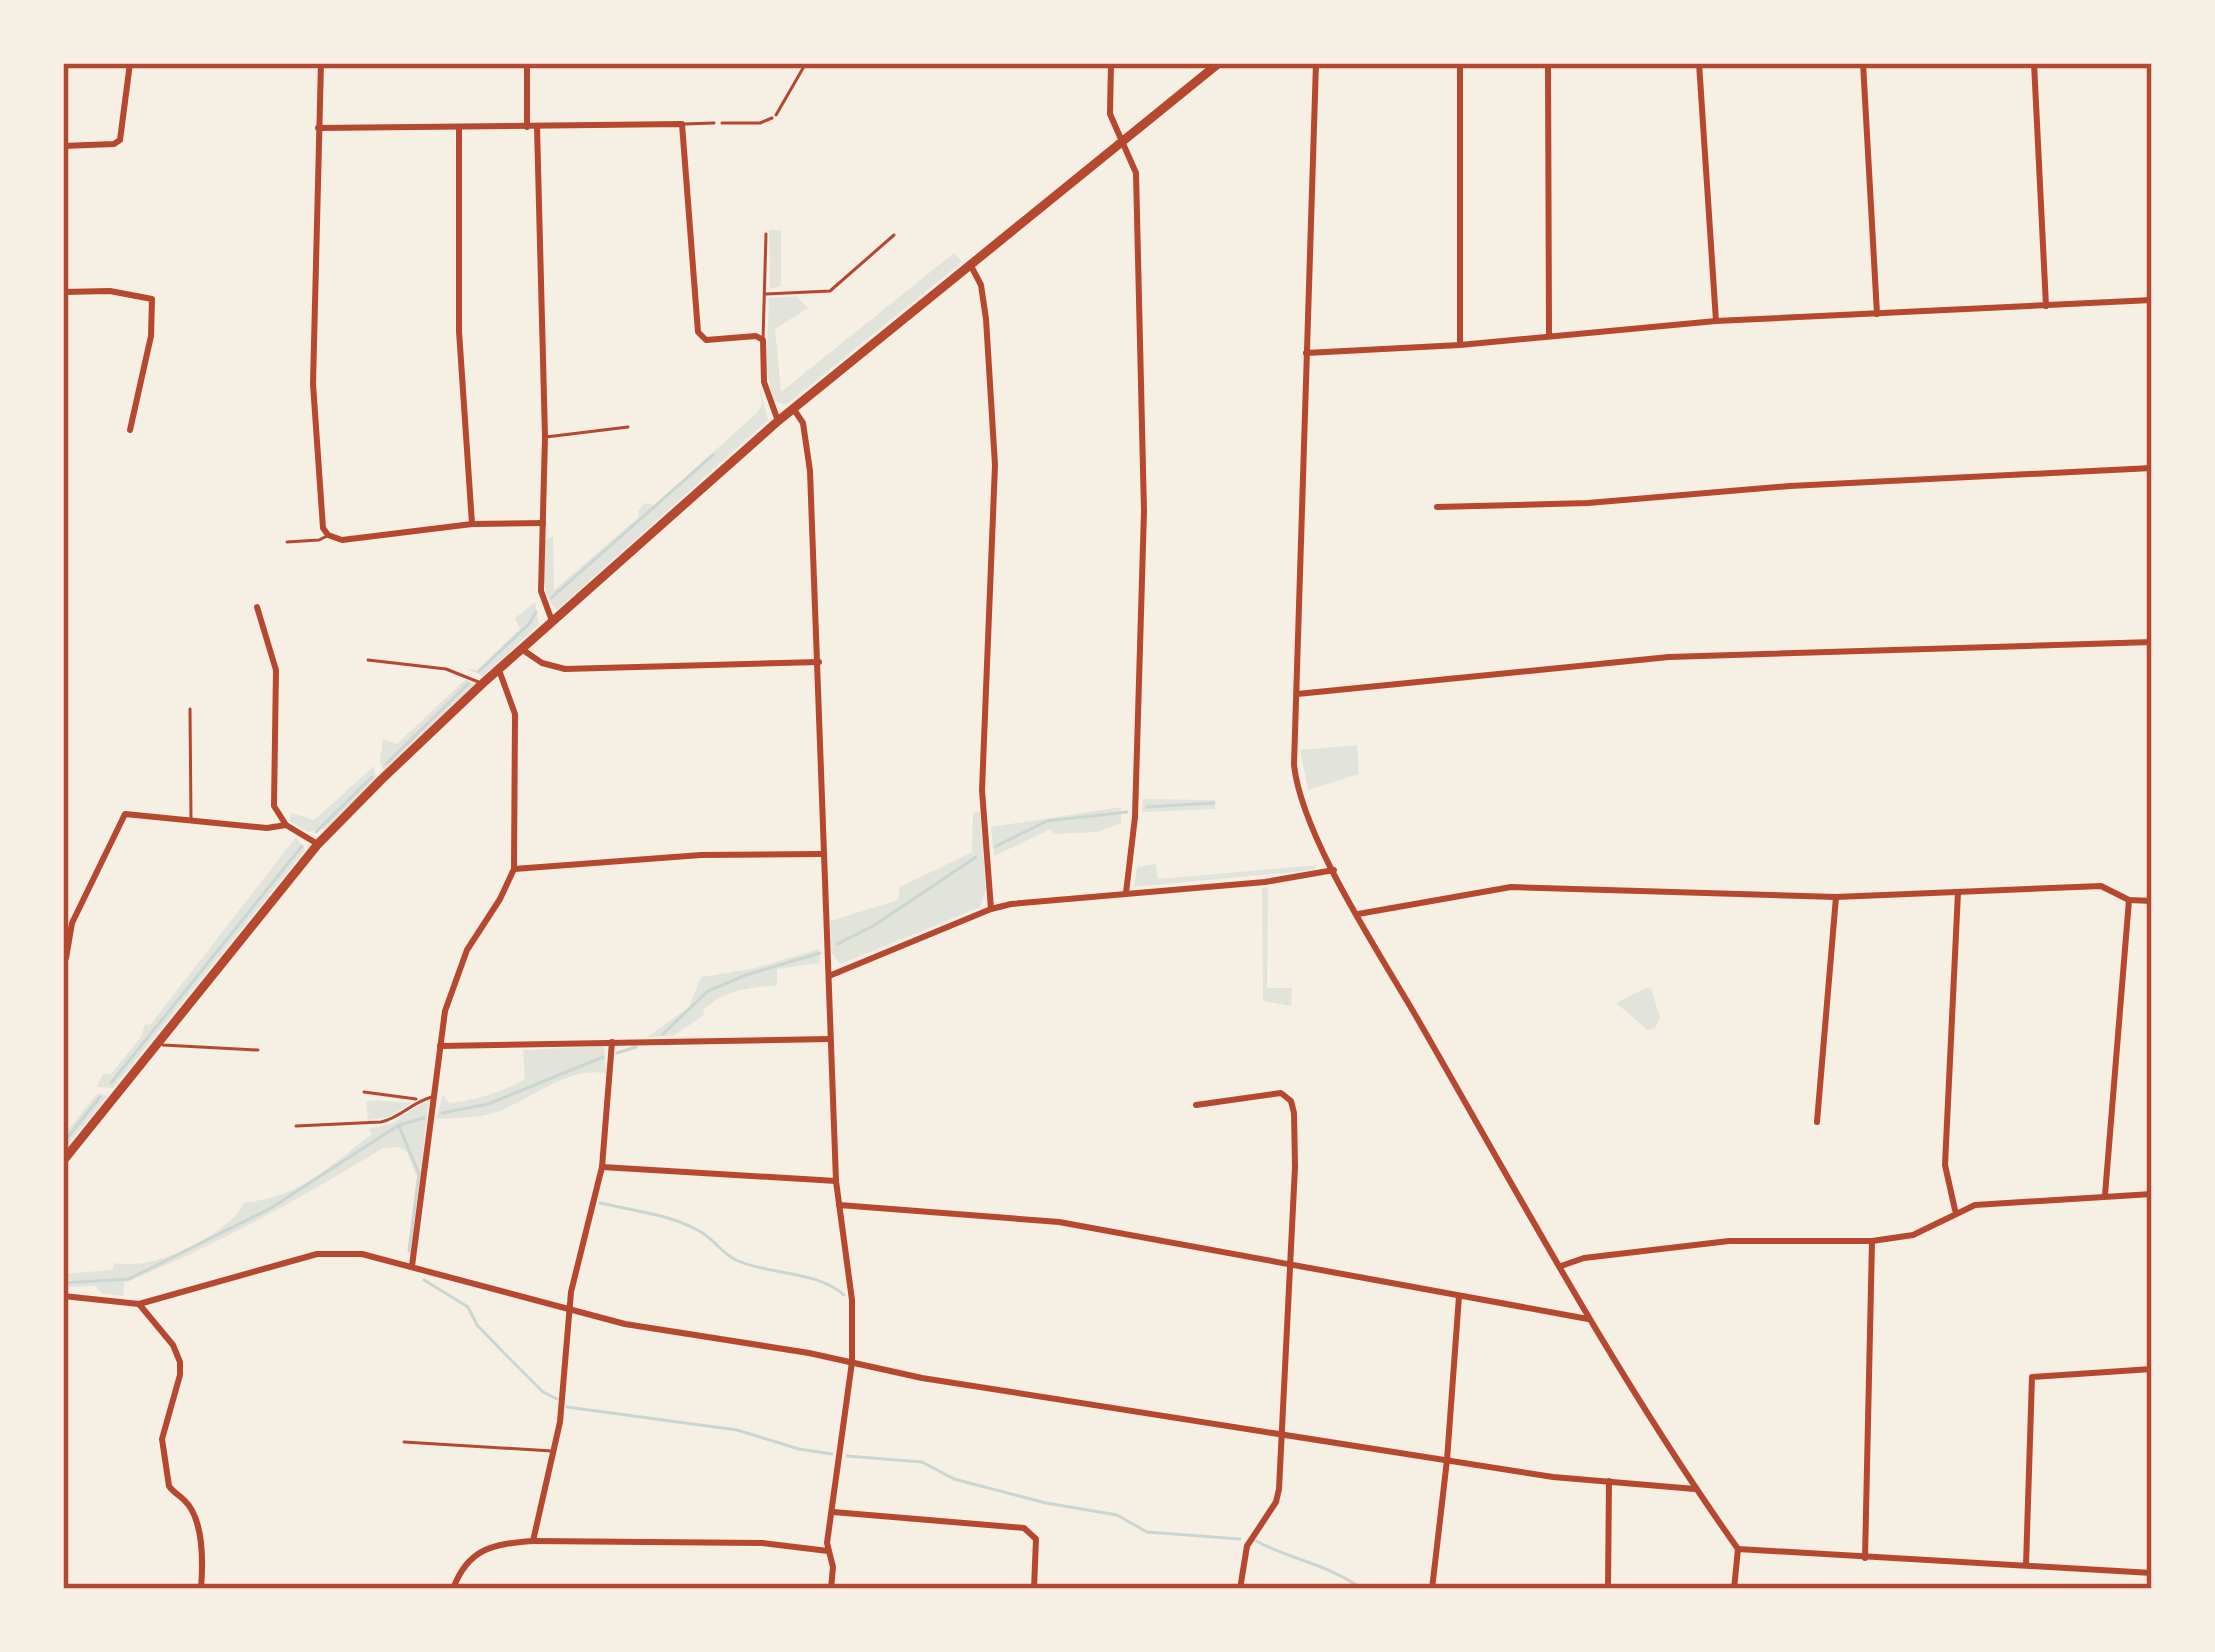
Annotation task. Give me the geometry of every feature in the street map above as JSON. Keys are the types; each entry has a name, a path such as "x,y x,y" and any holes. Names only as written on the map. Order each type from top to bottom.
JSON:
{"street":[{"path":"63,146 120,140 130,63"},
{"path":"321,63 313,384 322,521 328,535 342,540 472,524 543,524"},
{"path":"526,63 545,437 542,602 551,621"},
{"path":"1111,63 1110,114 1136,173 1144,511 1135,817 1126,893"},
{"path":"63,1161 318,844 482,684 793,408 1219,63"},
{"path":"1316,63 1297,791 1357,914 1591,1319 1695,1489 1738,1549 1734,1589"},
{"path":"1460,63 1460,345"},
{"path":"1548,63 1549,337"},
{"path":"1699,63 1716,321"},
{"path":"1864,63 1877,314"},
{"path":"2034,63 2046,306"},
{"path":"318,128 682,124 699,335 706,340 756,336 763,340 766,393 778,421"},
{"path":"459,128 459,331 472,524"},
{"path":"970,262 981,286 986,319 995,465 982,790 991,909"},
{"path":"63,292 110,292 152,299 151,336 130,430"},
{"path":"1306,352 1460,345 1716,321 2152,300"},
{"path":"793,408 803,423 810,471 836,1181 852,1300 852,1362 829,1551 832,1589"},
{"path":"1437,507 2152,468"},
{"path":"257,607 276,670 274,806 286,825 318,844"},
{"path":"1297,694 1669,657 2152,642"},
{"path":"523,650 542,663 565,669 819,662"},
{"path":"412,1266 446,1011 461,964 514,869 515,714 499,670"},
{"path":"66,958 72,923 121,818 133,812 267,828 286,825"},
{"path":"514,869 731,854 823,854"},
{"path":"829,976 991,909 1264,882 1334,870"},
{"path":"1357,914 1511,887 1836,897 2101,886 2129,900 2152,901"},
{"path":"1956,1212 1945,1165 1958,892"},
{"path":"1817,1122 1836,897"},
{"path":"2104,1196 2129,900"},
{"path":"440,1046 830,1039"},
{"path":"532,1540 560,1422 569,1311 602,1167 613,1042"},
{"path":"1196,1106 1281,1094 1291,1102 1295,1167 1276,1502 1252,1532 1240,1589"},
{"path":"602,1167 836,1181"},
{"path":"1561,1266 1584,1258 1729,1241 1872,1240 1913,1235 1956,1212 1993,1202 2152,1194"},
{"path":"839,1205 1059,1222 1591,1319"},
{"path":"1865,1558 1872,1240"},
{"path":"63,1296 139,1304 316,1254 362,1254 569,1311 922,1378 1447,1460 1695,1489"},
{"path":"1432,1589 1459,1296"},
{"path":"139,1304 173,1345 180,1362 161,1439 169,1486 186,1501 196,1529 202,1552 201,1589"},
{"path":"2026,1565 2032,1378 2152,1370"},
{"path":"1608,1589 1609,1481"},
{"path":"833,1512 1024,1528 1036,1539 1034,1589"},
{"path":"453,1589 458,1574 491,1544 532,1540 762,1543 829,1551"},
{"path":"1738,1549 2152,1573"}],"lane":[{"path":"776,116 806,63"},
{"path":"682,124 714,123"},
{"path":"763,340 766,234"},
{"path":"766,294 830,292 894,235"},
{"path":"545,437 628,427"},
{"path":"287,542 319,541 328,535"},
{"path":"368,660 446,669 482,684"},
{"path":"190,709 191,819"},
{"path":"155,1044 258,1050"},
{"path":"364,1092 420,1100 434,1097"},
{"path":"296,1126 381,1122 394,1119 420,1100"},
{"path":"404,1442 553,1451"}],"path":[{"path":"714,123 760,123 776,116"}],"shaded area":[{"path":"769,230 781,230 781,286 770,289"},
{"path":"954,253 962,262 786,405 773,400 766,369 769,298 796,296 808,308 775,329 781,392"},
{"path":"759,385 768,420 557,610 545,586 545,539 553,537 554,590 639,517 645,503 654,505 757,413 762,405"},
{"path":"535,602 539,624 483,676 464,668 477,670 520,629 515,618"},
{"path":"466,679 474,685 383,771 383,739 397,744"},
{"path":"1357,745 1359,774 1308,790 1300,750"},
{"path":"374,766 376,778 327,828 308,832 290,821 291,813 314,820"},
{"path":"1143,799 1215,800 1215,809 1142,812"},
{"path":"1121,807 1121,823 1098,832 1053,834 1051,829 994,856 991,827"},
{"path":"980,812 986,890 980,907 841,964 831,952 830,921 898,900 900,887 972,852 973,813"},
{"path":"296,837 305,850 113,1088 96,1087 141,1037 145,1024 150,1025"},
{"path":"1156,864 1158,879 1317,865 1314,870 1134,887 1137,867"},
{"path":"1268,887 1267,988 1292,988 1291,1006 1263,1001 1262,888"},
{"path":"819,949 820,963 777,969 777,985 728,994 673,1036 647,1037 689,1007 701,977 752,969"},
{"path":"1651,988 1660,1018 1648,1030 1616,1003"},
{"path":"604,1046 606,1073 575,1075 486,1115 436,1119 443,1094 449,1103 469,1100 525,1079 523,1050"},
{"path":"98,1093 107,1096 63,1151 63,1136"},
{"path":"366,1102 411,1103 389,1117 368,1120"},
{"path":"428,1103 421,1175 416,1175 407,1152 383,1148 257,1221 124,1283 123,1296 103,1294 96,1286 63,1287 63,1274 112,1270 115,1263 148,1262 187,1249 222,1227 245,1202 297,1187 372,1134 368,1129 393,1123"}],"waterway":[{"path":"551,598 713,455"},
{"path":"479,671 536,612"},
{"path":"386,764 468,684"},
{"path":"316,832 372,777"},
{"path":"1147,807 1214,803"},
{"path":"996,846 1047,821 1127,812"},
{"path":"111,1083 302,846"},
{"path":"837,944 873,926 976,857"},
{"path":"663,1034 708,991 820,953"},
{"path":"617,1053 636,1047"},
{"path":"442,1113 488,1104 603,1057"},
{"path":"63,1143 100,1097"},
{"path":"63,1283 129,1279 271,1208 399,1125 424,1118"},
{"path":"399,1126 419,1174 409,1251"},
{"path":"600,1203 677,1221 701,1232 738,1261 808,1277 844,1295"},
{"path":"424,1280 468,1307 477,1325 506,1355 543,1392 557,1399"},
{"path":"567,1407 737,1430 832,1454"},
{"path":"847,1456 922,1462 954,1479 1117,1515 1147,1532 1240,1539"},
{"path":"1256,1541 1338,1574 1362,1589"}]}
